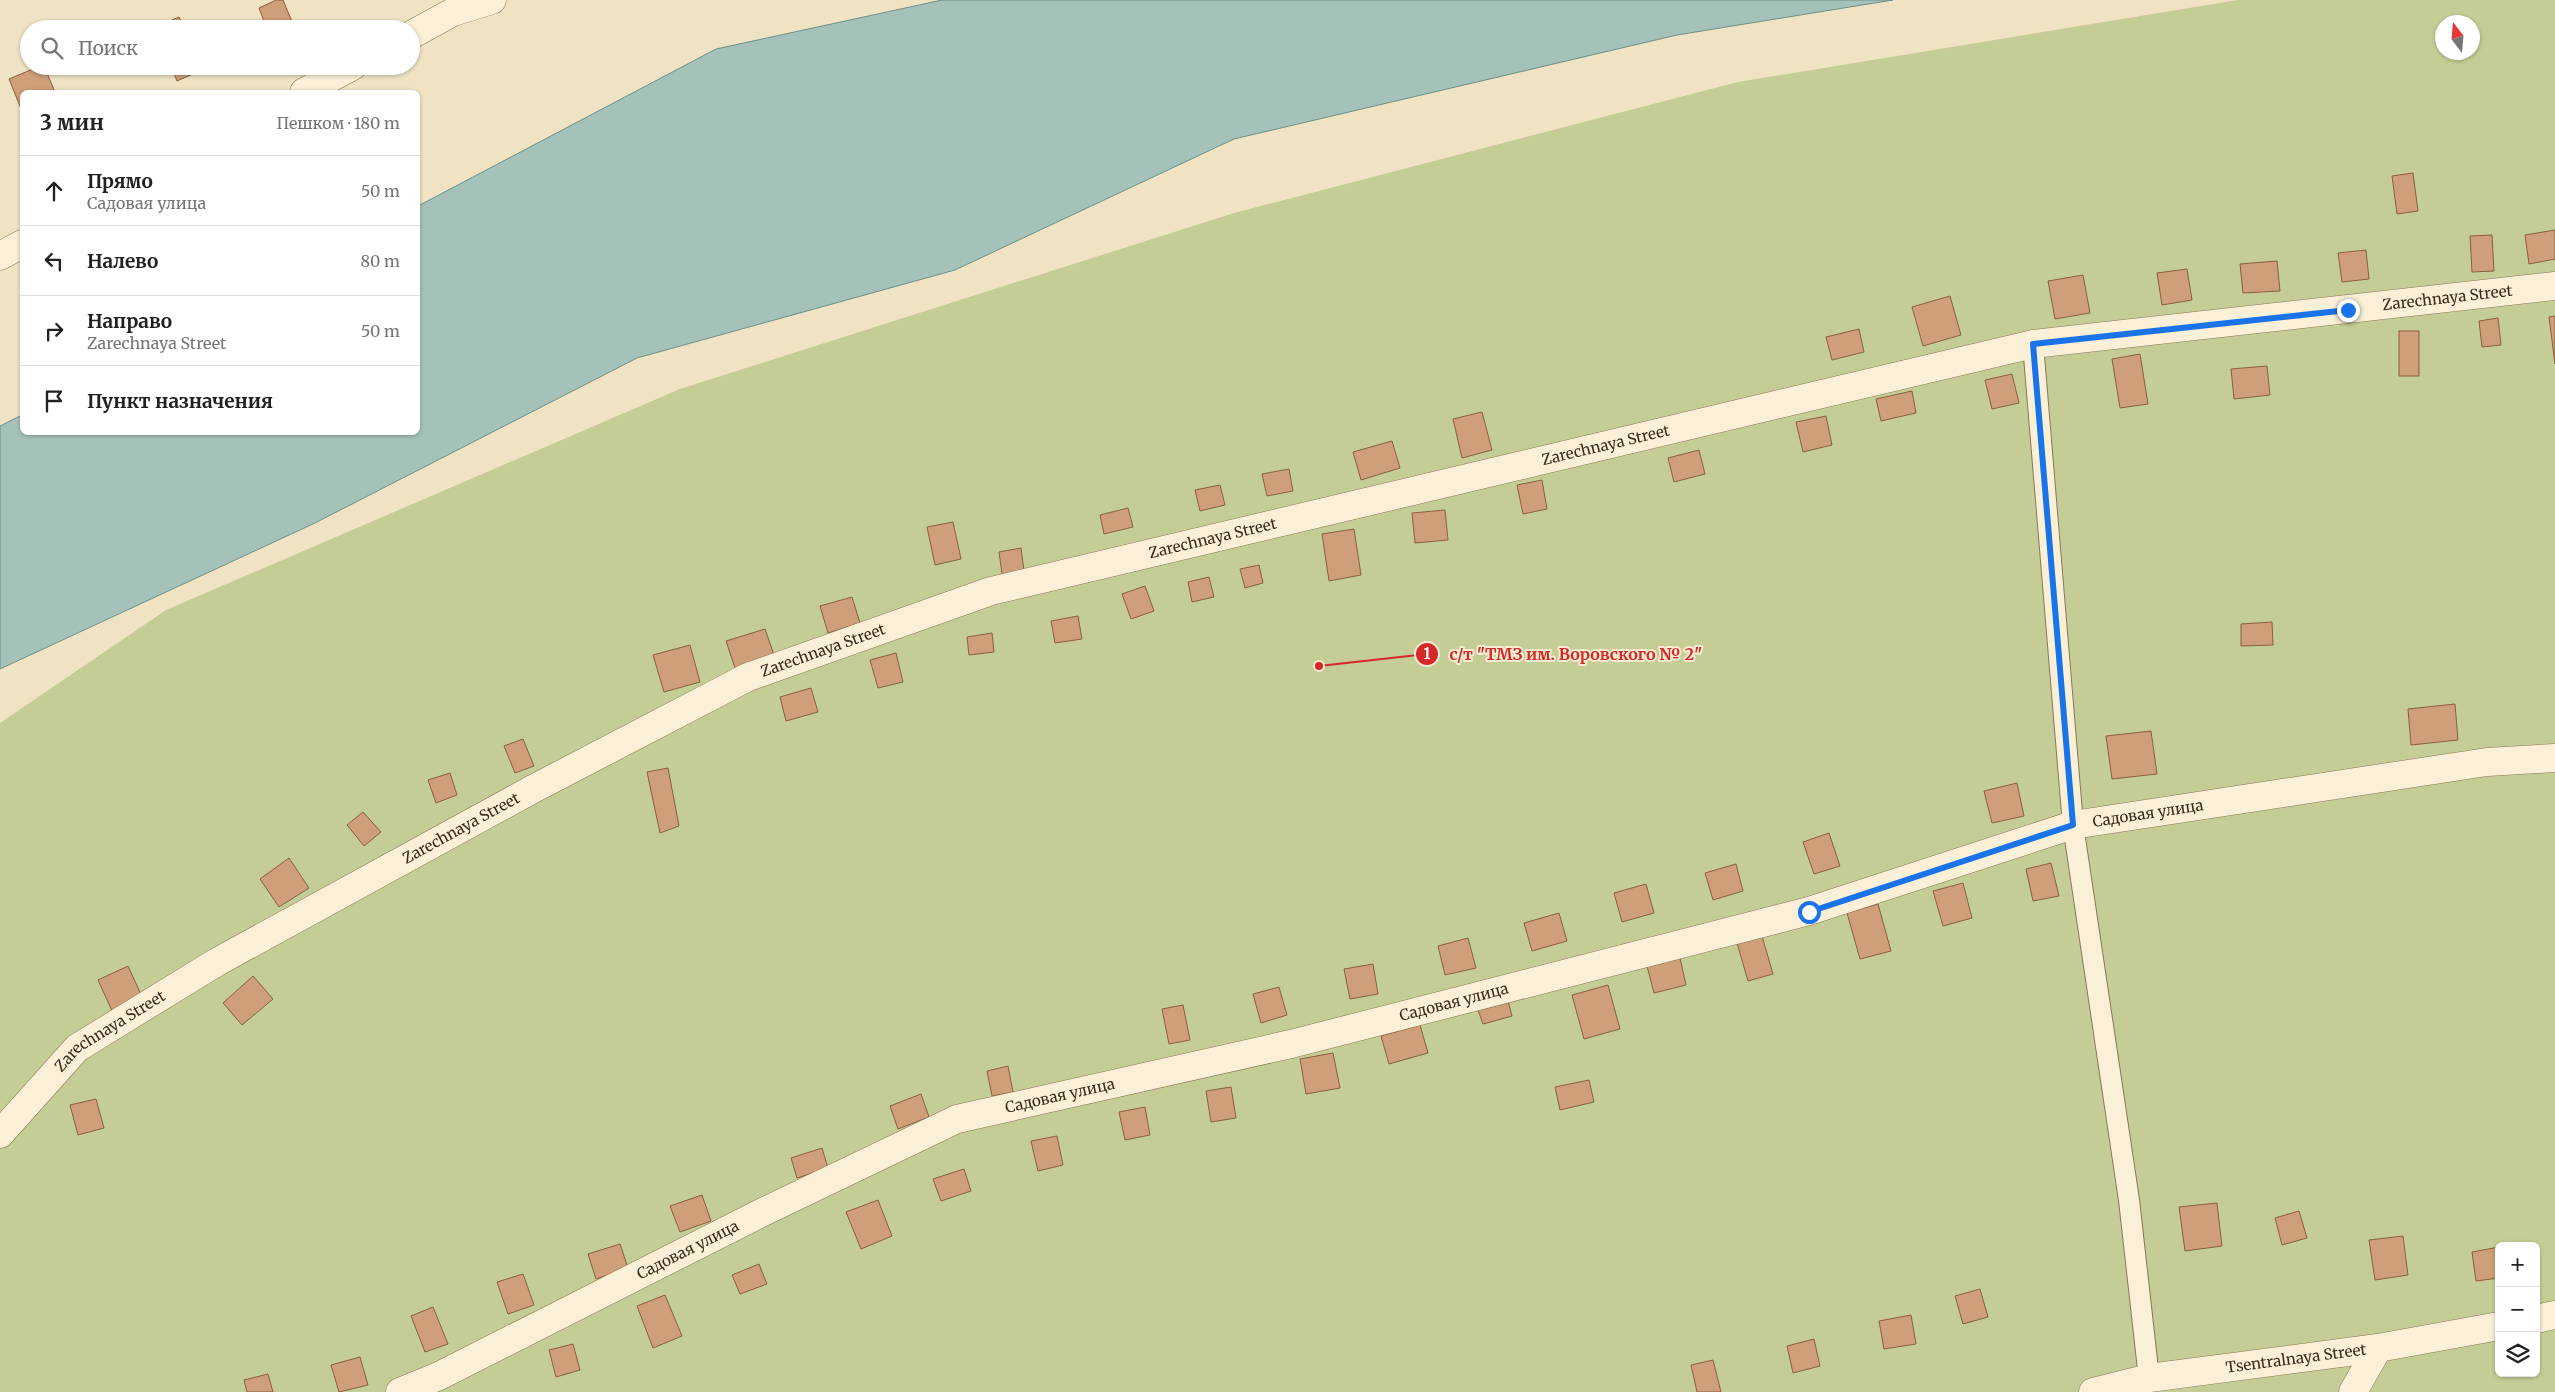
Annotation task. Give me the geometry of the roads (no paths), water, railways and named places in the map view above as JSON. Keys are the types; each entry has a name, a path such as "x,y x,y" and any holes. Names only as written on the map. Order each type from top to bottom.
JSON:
{"street":[{"path":"420,28 450,6 492,0"},
{"path":"308,90 336,75"},
{"path":"0,256 20,245"},
{"name":"Zarechnaya Street","path":"0,1134 77,1048 217,962 534,789 748,677 991,591 2033,344 2555,286"},
{"name":"Садовая улица","path":"400,1392 439,1376 763,1212 957,1119 1291,1044 1809,912 2073,825 2487,762 2555,758"},
{"path":"2540,1318 2555,1315"},
{"name":"Tsentralnaya Street","path":"2093,1392 2149,1378 2378,1348 2495,1327"},
{"path":"2353,1392 2378,1348"}],"lane":[{"path":"2033,344 2073,825 2129,1200 2149,1378"}],"water":[{"path":"942,0 1893,0 1677,35 1234,139 955,270 637,358 315,523 0,669 0,426 20,416 20,435 420,435 420,205 716,49"}],"place":[{"name":"с/т \"ТМЗ им. Воровского № 2\"","path":"1319,666"}]}
